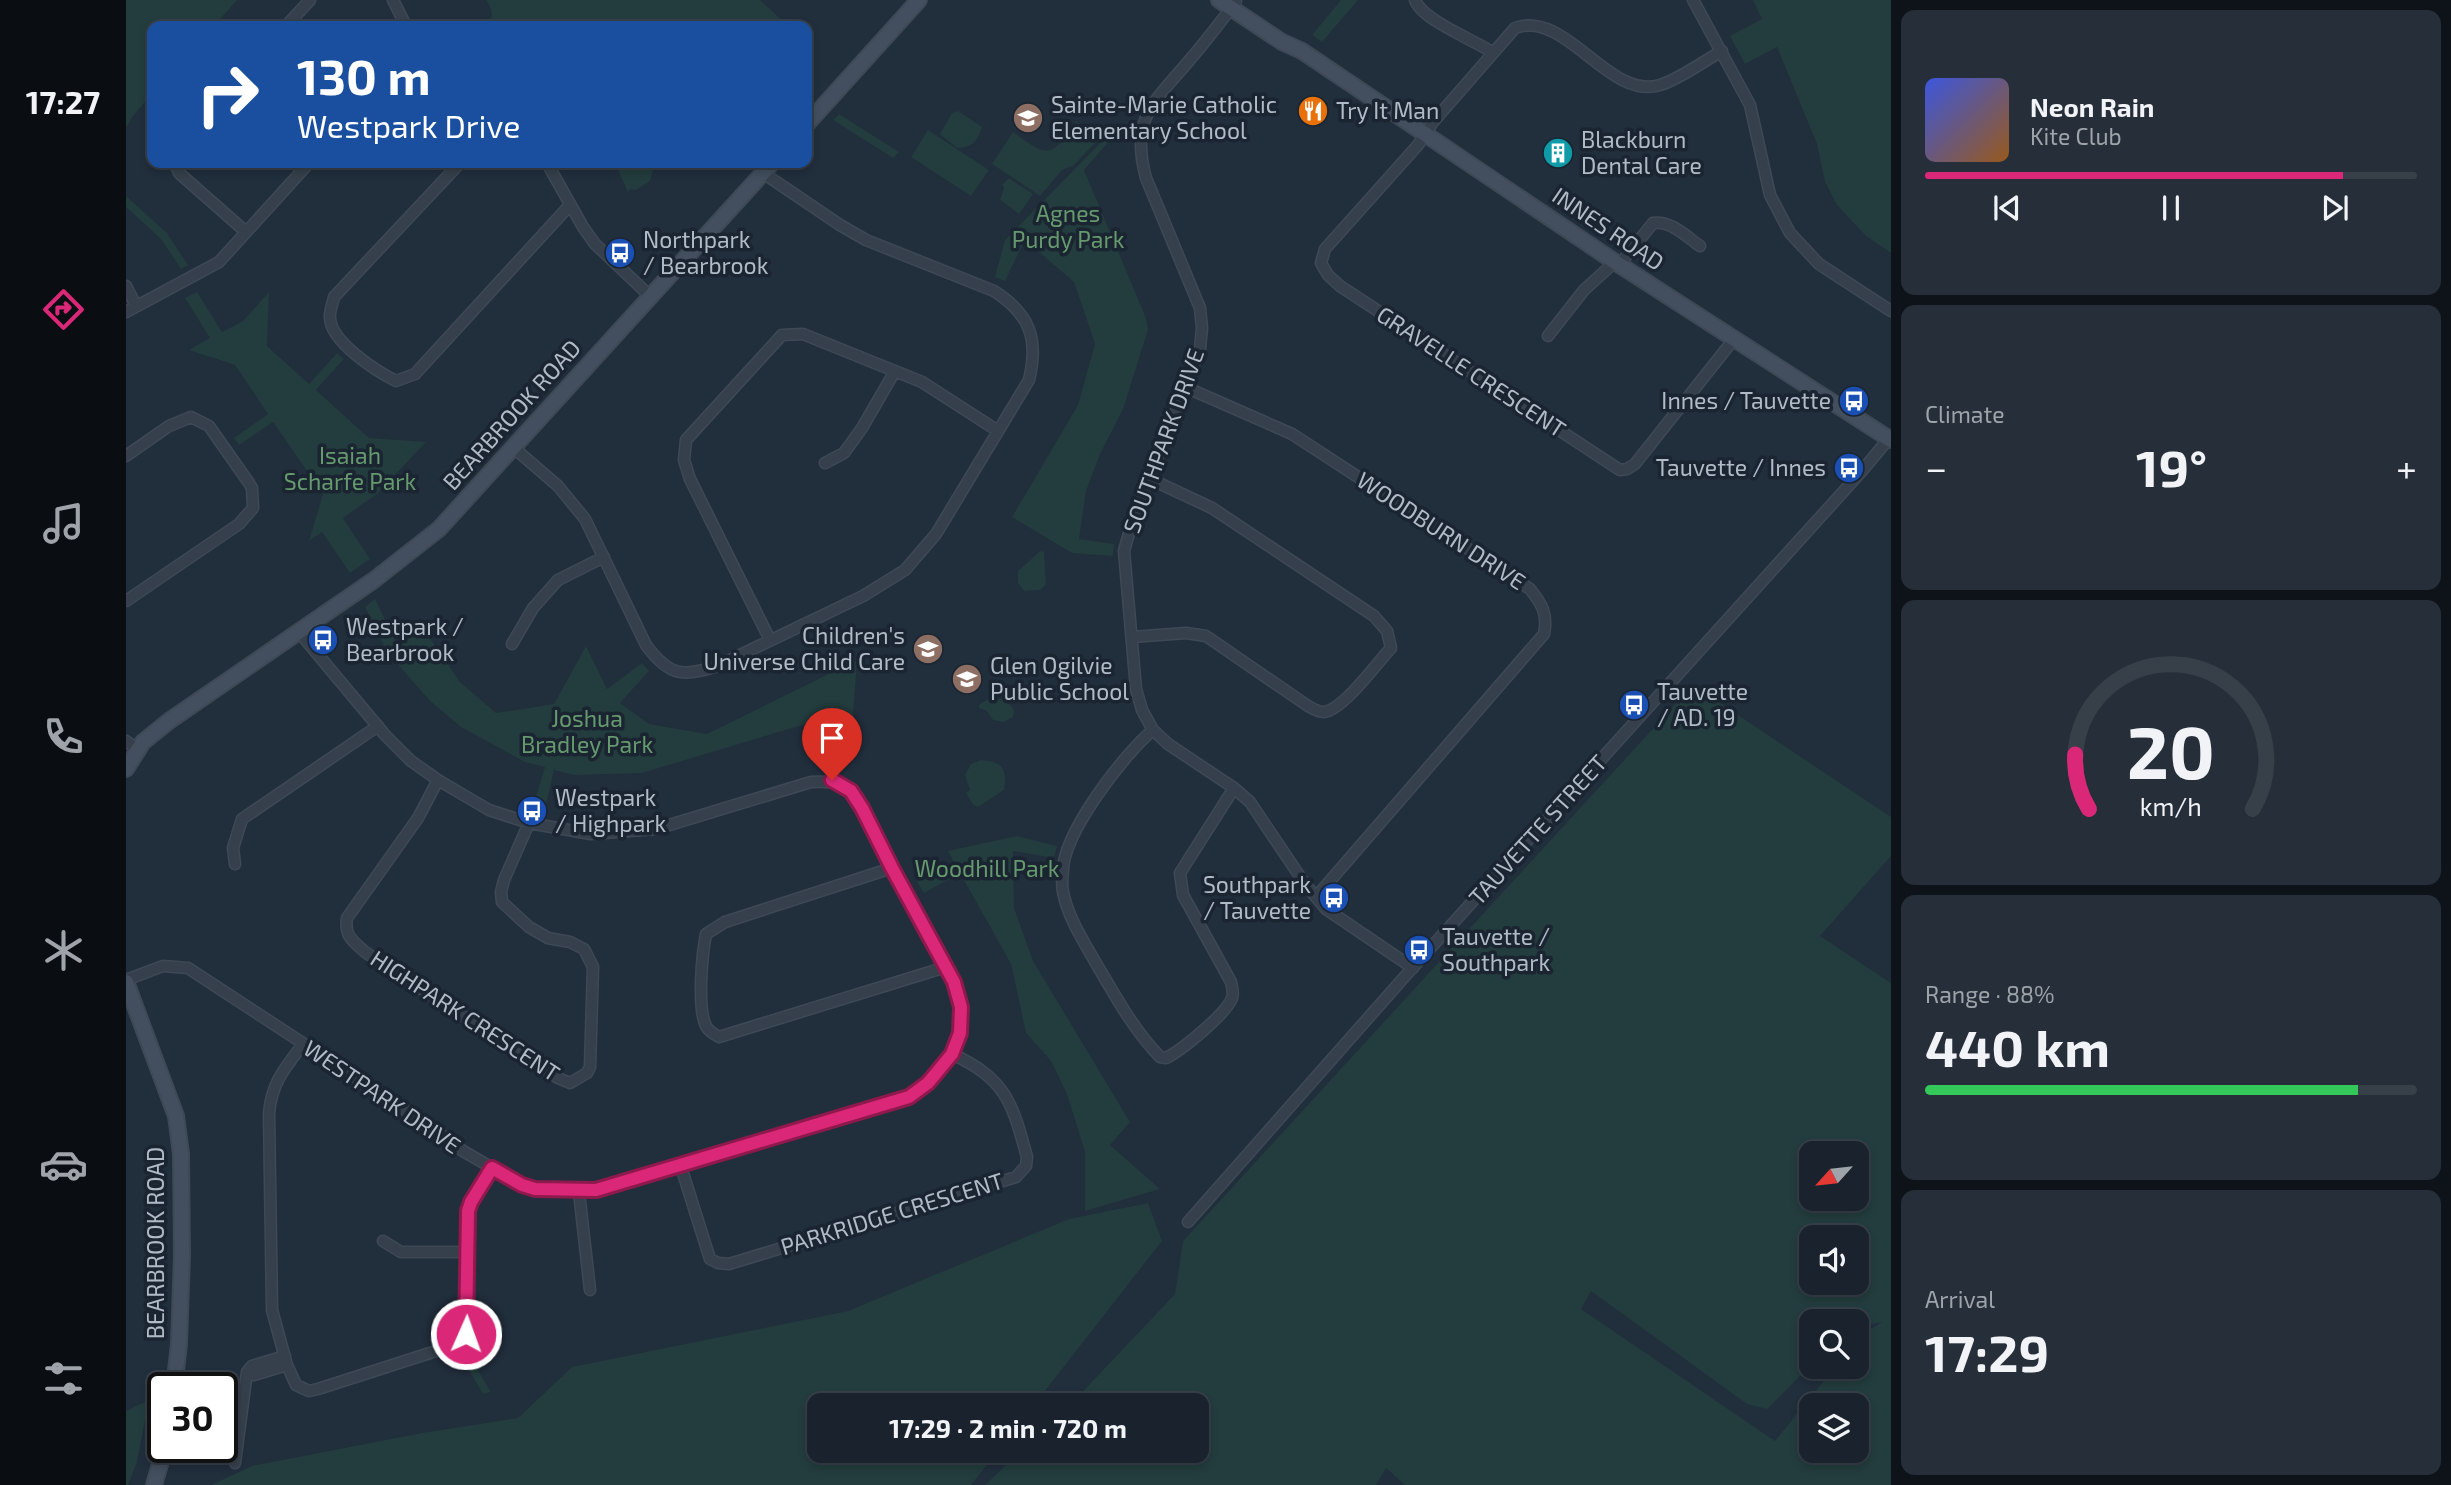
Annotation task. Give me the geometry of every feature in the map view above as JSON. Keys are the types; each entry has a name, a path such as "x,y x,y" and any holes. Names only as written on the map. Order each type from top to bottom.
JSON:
{"street":[{"path":"291,21 310,0"},
{"path":"393,0 404,21"},
{"path":"812,118 919,0"},
{"path":"1415,0 1418,7 1438,21 1492,52"},
{"path":"1693,0 1750,105 1770,195 1790,233 1819,264 1891,312"},
{"name":"INNES ROAD","path":"1230,2 1282,42 1302,51 1617,263 1890,438"},
{"name":"SOUTHPARK DRIVE","path":"1230,2 1155,98 1145,115 1142,135 1140,158 1146,178 1200,308 1202,328 1200,349 1133,519 1124,551 1136,689 1142,710 1153,730 1168,744 1234,788 1250,802 1305,884 1326,909 1413,968"},
{"path":"1425,134 1492,52 1515,27 1525,24 1545,27 1638,87 1659,85 1722,51"},
{"name":"GRAVELLE CRESCENT","path":"1425,134 1325,249 1321,263 1328,275 1340,286 1620,470 1635,464 1734,339"},
{"path":"177,168 179,173 246,232"},
{"path":"126,286 131,309 219,262 304,168"},
{"path":"455,168 334,297 329,318 335,335 377,372 396,381 415,374 570,205"},
{"path":"550,168 595,244 650,296"},
{"path":"514,447 558,486 585,519 646,645 659,662 676,673 698,673 717,666 863,596 905,570 936,534 1029,380 1034,360 1033,339 1025,319 1012,302 994,291 866,240 840,225 768,168"},
{"name":"BEARBROOK ROAD","path":"126,769 132,745 299,632 439,529 768,168"},
{"path":"1548,336 1584,290 1617,263 1653,223 1664,222 1700,246"},
{"path":"770,640 690,479 684,460 686,440 782,335 803,334 922,382 998,431"},
{"path":"825,464 844,453 895,371"},
{"name":"WOODBURN DRIVE","path":"1185,387 1292,433 1530,589 1544,605 1544,634 1316,897"},
{"path":"126,456 169,426 191,417 209,426 249,483 253,508 239,524 126,601"},
{"name":"TAUVETTE STREET","path":"1188,1222 1890,438"},
{"path":"1132,637 1186,633 1206,636 1320,712 1340,705 1391,648 1387,631 1374,616 1212,509 1150,480"},
{"path":"512,644 533,608 558,580 604,557"},
{"name":"WESTPARK DRIVE","path":"126,981 163,967 188,968 431,1127 463,1151 522,1185 535,1189 579,1192 596,1190 681,1167 909,1097 928,1083 952,1054 960,1033 961,1007 954,982 851,791 832,780 811,782 656,830 591,834 529,823 489,810 411,761 299,632"},
{"path":"235,864 233,848 242,819 379,726"},
{"path":"1153,730 1125,756 1076,829 1062,868 1063,893 1076,927 1130,1021 1160,1057 1166,1058 1185,1047 1226,1009 1233,996 1231,982 1183,895 1180,873 1234,788"},
{"name":"HIGHPARK CRESCENT","path":"438,780 418,817 347,918 345,929 349,939 558,1078 570,1083 587,1073 590,1067 593,967 584,949 570,942 548,938 529,928 502,902 504,880 529,823"},
{"path":"892,868 725,922 706,934 702,953 702,1013 706,1026 719,1037 946,967"},
{"name":"BEARBROOK ROAD","path":"126,981 176,1116 181,1154 183,1255 176,1372"},
{"path":"303,1044 280,1073 271,1092 269,1112 272,1310 296,1385 309,1391 318,1390 461,1343 466,1334 468,1211 492,1168"},
{"name":"PARKRIDGE CRESCENT","path":"681,1167 710,1259 729,1264 1016,1177 1026,1166 1027,1157 1011,1106 996,1081 974,1065 952,1054"},
{"path":"579,1192 590,1290"},
{"path":"383,1241 401,1252 468,1252"},
{"path":"238,1432 247,1372 254,1375 286,1360"},
{"path":"154,1485 160,1463"}],"green space":[{"path":"126,0 237,0 218,21 147,21 147,100 126,128"},
{"path":"486,0 760,0 783,21 488,21 491,9"},
{"path":"1341,0 1358,0 1322,42 1312,35"},
{"path":"1753,0 1891,0 1891,253 1866,236 1837,205 1825,182 1817,144 1777,47 1745,64 1730,36 1762,19"},
{"path":"958,111 982,127 974,143 957,148 940,134 952,113"},
{"path":"839,114 899,152 893,158 833,120"},
{"path":"1076,121 1100,138 1074,165 1062,170 1040,196 992,164 1013,132 1035,147 1049,150 1061,142"},
{"name":"Agnes Purdy Park","path":"1127,123 1124,140 1111,139 1084,170 1146,318 1148,330 1123,409 1100,454 1086,491 1079,539 1114,544 1113,556 1072,553 1012,517 1078,405 1095,344 1074,282 1025,240 1005,281 995,277 1005,240 1117,126"},
{"path":"928,130 989,170 971,196 911,157"},
{"path":"617,168 653,170 650,181 628,192"},
{"path":"1009,178 1033,194 1019,214 1000,200 1004,188 1002,185"},
{"path":"126,196 167,233 188,265 181,269 161,239 126,207"},
{"name":"Isaiah Scharfe Park","path":"197,292 222,332 243,321 269,292 267,346 309,384 337,353 344,359 316,390 369,438 426,442 377,494 343,518 370,559 350,573 322,532 309,541 323,494 273,422 239,445 234,438 268,414 235,365 189,350 210,338 185,298"},
{"path":"1044,551 1046,584 1040,590 1024,591 1018,583 1018,571 1039,552"},
{"name":"Joshua Bradley Park","path":"375,599 397,644 423,628 460,682 496,713 554,704 586,646 607,689 642,663 649,671 620,703 649,724 707,734 857,660 852,730 819,720 642,773 574,775 554,770 544,813 532,810 545,767 525,762 461,727 430,701 387,652 365,607"},
{"path":"1693,685 1891,817 1891,856 1820,936 1891,983 1891,1485 1405,1485 1386,1468 1376,1485 985,1485 1008,1463 1209,1463 1209,1393 1081,1393 1175,1294 1183,1241"},
{"path":"992,697 1007,701 1014,710 1013,717 1004,722 993,720 987,711 979,708 979,705"},
{"path":"981,760 999,764 1004,772 1005,783 1004,790 978,807 973,805 966,793 970,790 965,775 971,764"},
{"name":"Woodhill Park","path":"1017,836 1057,846 1054,858 1013,851 1014,908 1033,961 1130,1122 1110,1145 1160,1189 1085,1211 1085,1152 1067,1094 1051,1061 1026,1033 1011,964 960,873 924,893 917,882 954,862 948,851"},
{"path":"1148,1203 1162,1241 1043,1393 807,1393 807,1463 988,1463 971,1485 211,1485 252,1466 422,1433 518,1418 572,1367 848,1311 1069,1219"},
{"path":"468,1354 491,1392 483,1394 461,1357"},
{"path":"147,1401 137,1462 128,1485 126,1485 126,1411"}],"place":[{"name":"Try It Man","path":"1313,111"},
{"name":"Sainte-Marie Catholic Elementary School","path":"1028,118"},
{"name":"Blackburn Dental Care","path":"1558,153"},
{"name":"Northpark / Bearbrook","path":"620,253"},
{"name":"Innes / Tauvette","path":"1854,401"},
{"name":"Tauvette / Innes","path":"1849,468"},
{"name":"Westpark / Bearbrook","path":"323,640"},
{"name":"Children's Universe Child Care","path":"928,649"},
{"name":"Glen Ogilvie Public School","path":"967,679"},
{"name":"Tauvette / AD. 19","path":"1634,705"},
{"name":"Westpark / Highpark","path":"532,811"},
{"name":"Southpark / Tauvette","path":"1334,898"},
{"name":"Tauvette / Southpark","path":"1419,950"}],"route":[{"path":"466,1334 468,1211 492,1168 522,1185 535,1189 579,1192 596,1190 681,1167 909,1097 928,1083 952,1054 960,1033 961,1007 954,982 862,808 851,791 832,780"}]}
